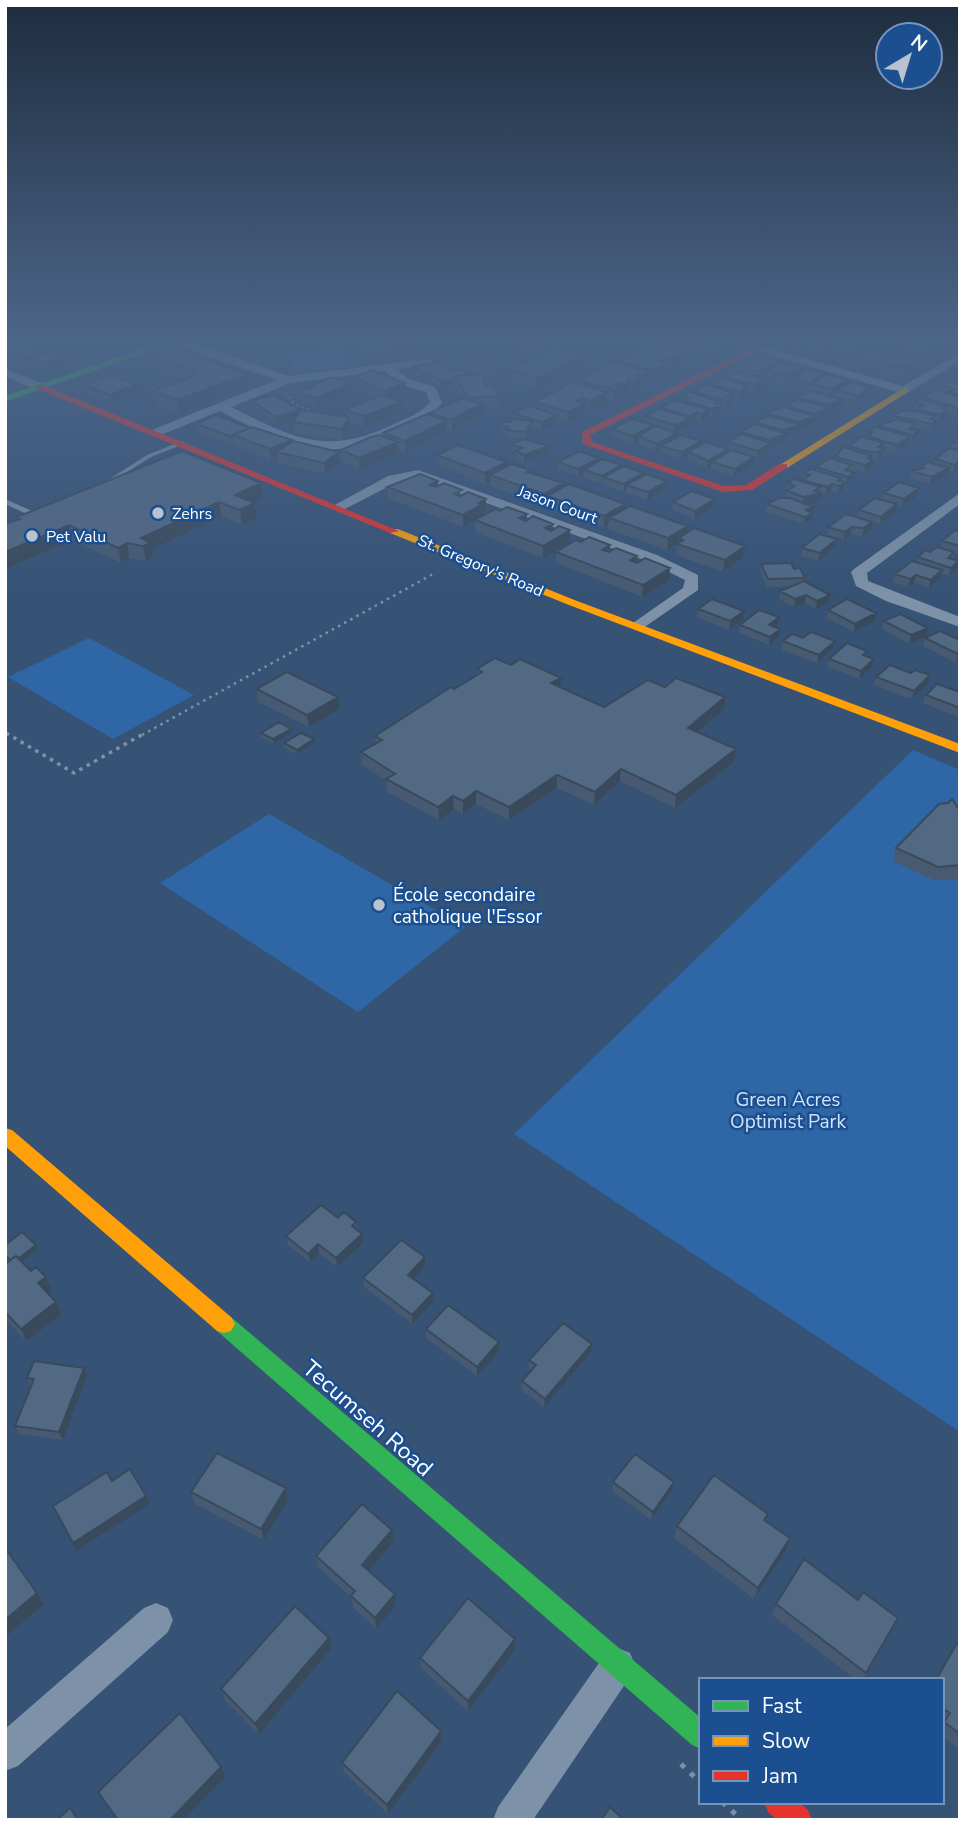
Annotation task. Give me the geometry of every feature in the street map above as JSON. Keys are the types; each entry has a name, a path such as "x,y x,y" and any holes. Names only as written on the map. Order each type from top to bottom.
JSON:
{"street":[{"name":"St. Gregory's Road","path":"137,424 573,603 960,750"},
{"path":"158,432 178,424"},
{"path":"255,424 314,447 341,447 397,424"},
{"path":"603,424 585,433 588,444 723,489 748,488 850,424"},
{"name":"Jason Court","path":"338,506 393,479 418,474 640,553 693,578 690,590 639,626"},
{"path":"960,497 859,572 861,583 892,598 960,622"},
{"name":"Tecumseh Road","path":"5,1135 699,1734"},
{"path":"5,1753 156,1620"},
{"path":"511,1820 618,1665"},
{"path":"780,1804 798,1820"}],"lane":[{"path":"101,484 118,477 149,456 182,443"},
{"path":"5,501 29,516 43,508"}],"path":[{"path":"5,733 74,773 414,588 433,574"},
{"path":"724,1804 742,1820"}],"green space":[{"path":"89,638 194,695 113,739 8,677"},
{"name":"Green Acres Optimist Park","path":"913,750 960,770 960,1432 514,1134"},
{"path":"269,814 465,927 358,1012 160,883"}],"building":[{"path":"196,424 240,424 250,428 232,437"},
{"path":"308,424 345,424 342,429"},
{"path":"403,424 440,424 405,441 383,433"},
{"path":"530,424 526,432 506,430 508,427 500,426"},
{"path":"621,424 653,425 633,436 611,429"},
{"path":"755,424 787,434 769,440 741,432"},
{"path":"761,424 801,425 782,430"},
{"path":"916,424 909,429 918,431 913,435 878,426"},
{"path":"656,426 677,433 657,444 639,436"},
{"path":"252,427 292,440 270,449 233,435"},
{"path":"876,427 910,436 897,445 870,437 872,432 869,431"},
{"path":"741,434 771,443 758,451 728,442"},
{"path":"380,435 398,442 359,458 341,450 371,437"},
{"path":"681,435 701,441 682,452 661,446"},
{"path":"862,437 883,443 878,447 884,448 879,452 870,452 848,446"},
{"path":"524,439 549,446 524,455 515,451 522,448 511,444"},
{"path":"293,441 339,452 324,463 277,452"},
{"path":"706,442 728,449 708,461 688,452"},
{"path":"458,445 507,462 485,473 437,455"},
{"path":"843,447 872,456 868,458 873,460 865,465 836,457"},
{"path":"950,448 960,451 960,461 955,465 935,459"},
{"path":"731,450 754,457 735,469 712,462"},
{"name":"Zehrs","path":"182,451 261,483 235,495 255,503 240,510 219,502 141,538 151,543 143,546 127,543 118,548 69,525 5,552 5,524 20,519 17,517"},
{"path":"579,451 599,458 578,469 558,462"},
{"path":"830,458 852,465 845,470 854,473 848,477 816,467"},
{"path":"602,459 622,465 602,476 584,470"},
{"path":"928,462 949,468 932,477 912,471 924,468 921,467"},
{"path":"512,464 530,470 527,472 564,483 544,494 490,475"},
{"path":"624,466 644,473 624,484 603,477"},
{"path":"811,469 841,478 838,480 845,483 827,487 803,480 810,475 804,473"},
{"path":"420,474 438,481 430,485 436,487 444,483 462,490 455,494 460,496 468,492 486,499 479,503 483,504 463,515 387,487"},
{"path":"646,474 667,481 648,492 626,485"},
{"path":"794,479 820,487 814,491 822,493 804,497 787,491 795,486 788,483"},
{"path":"899,482 919,488 904,499 884,493"},
{"path":"569,484 625,504 604,516 548,496"},
{"path":"692,491 715,499 695,511 673,502"},
{"path":"779,498 790,498 813,507 806,510 812,513 805,517 767,504"},
{"path":"875,498 897,504 881,517 859,510"},
{"path":"630,506 688,526 668,538 609,518"},
{"path":"507,507 527,514 519,518 526,521 533,516 553,524 545,528 551,531 559,526 570,530 543,546 475,520 495,509 500,511"},
{"path":"846,514 872,522 864,528 852,527 845,532 828,527"},
{"path":"694,528 745,546 725,560 677,544 683,540 679,538"},
{"path":"955,530 960,532 960,546 942,541"},
{"path":"819,534 837,539 820,553 802,548"},
{"path":"589,537 610,545 602,550 609,552 616,548 637,556 630,560 637,563 645,558 670,568 643,585 556,552 576,540 581,542"},
{"path":"937,547 954,552 948,558 959,561 951,568 918,557 926,550 930,552"},
{"path":"912,561 942,570 931,580 916,575 910,579 895,574"},
{"path":"791,563 794,569 800,568 805,578 768,579 761,564"},
{"path":"804,581 830,595 817,601 806,595 795,599 780,591"},
{"path":"712,599 744,611 730,621 698,609"},
{"path":"847,599 876,613 855,624 828,610"},
{"path":"759,610 779,617 769,625 780,629 770,637 740,625"},
{"path":"900,614 928,628 911,635 884,621"},
{"path":"940,631 960,640 960,654 925,638"},
{"path":"811,632 835,641 819,655 783,641 792,634 803,638"},
{"path":"847,643 867,651 863,655 874,659 861,671 829,659"},
{"path":"495,658 511,665 520,659 561,678 551,683 604,707 648,680 665,687 676,678 725,697 688,728 736,749 676,795 621,769 595,792 557,775 509,807 476,791 463,801 453,796 438,807 386,779 395,774 361,752 382,740 375,736 451,687 454,689 482,672 477,669"},
{"path":"890,665 911,673 915,670 930,675 914,691 876,677"},
{"path":"287,672 338,697 307,715 257,689"},
{"path":"937,684 960,692 960,708 926,695"},
{"path":"279,722 291,729 273,739 261,733"},
{"path":"301,733 314,739 297,750 284,743"},
{"path":"952,799 960,811 960,865 938,867 896,848 939,804 948,803"},
{"path":"321,1205 338,1218 344,1212 356,1222 352,1226 362,1234 336,1258 318,1244 308,1254 286,1236"},
{"path":"22,1232 36,1245 19,1258 16,1256 10,1260 5,1255 5,1245"},
{"path":"401,1240 425,1257 408,1275 433,1293 412,1315 363,1278"},
{"path":"16,1256 31,1271 36,1267 46,1277 38,1283 56,1302 21,1329 5,1312 5,1264"},
{"path":"448,1305 499,1342 477,1367 426,1329"},
{"path":"563,1323 592,1344 545,1399 522,1381 536,1365 529,1360"},
{"path":"34,1361 84,1368 59,1432 15,1426 34,1379 27,1378"},
{"path":"217,1453 286,1488 261,1529 191,1492"},
{"path":"635,1454 674,1482 653,1512 613,1482"},
{"path":"130,1469 146,1496 73,1543 53,1506 107,1472 112,1481"},
{"path":"714,1475 768,1514 764,1520 790,1538 758,1588 677,1526"},
{"path":"362,1504 392,1530 362,1565 395,1594 375,1618 351,1596 355,1591 316,1556"},
{"path":"5,1548 37,1593 5,1620"},
{"path":"804,1559 858,1600 863,1592 898,1618 866,1673 776,1604"},
{"path":"468,1598 515,1639 468,1701 420,1658"},
{"path":"295,1606 329,1638 255,1724 221,1689"},
{"path":"957,1643 960,1646 960,1734 944,1722 950,1713 944,1709 944,1678 937,1678"},
{"path":"397,1691 441,1731 387,1805 342,1763"},
{"path":"180,1713 221,1767 170,1820 118,1820 98,1792"},
{"path":"610,1807 624,1820 601,1820"},
{"path":"70,1808 78,1820 57,1820"}],"traffic: fast":[{"path":"224,1324 699,1734"}],"traffic: slow":[{"path":"783,466 850,424"},
{"path":"394,531 573,603 960,749"},
{"path":"5,1135 224,1324"}],"traffic: jam":[{"path":"131,424 394,531"},
{"path":"605,424 585,434 588,444 723,489 748,488 783,466"},
{"path":"780,1804 798,1820"}],"place":[{"name":"Zehrs","path":"158,513"},
{"name":"Pet Valu","path":"32,536"},
{"name":"École secondaire catholique l'Essor","path":"379,905"}]}
